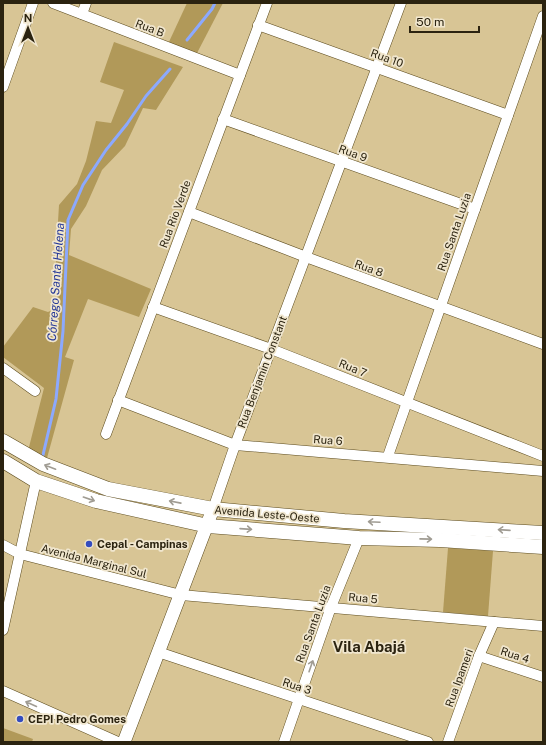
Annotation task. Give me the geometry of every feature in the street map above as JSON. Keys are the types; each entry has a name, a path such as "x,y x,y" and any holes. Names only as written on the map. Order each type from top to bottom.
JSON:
{"main road":[{"name":"Avenida Leste-Oeste","path":"3,441 43,464 108,489 213,509 344,521 543,533"},
{"name":"Avenida Leste-Oeste","path":"3,461 36,481 96,501 208,526 359,538 440,540 543,547"}],"street":[{"path":"3,87 33,3"},
{"name":"Rua B","path":"52,3 240,75"},
{"path":"82,14 86,3"},
{"name":"Rua Rio Verde","path":"106,434 267,3"},
{"name":"Rua Benjamin Constant","path":"124,742 208,526 235,445 401,3"},
{"name":"Rua Santa Luzia","path":"388,456 543,16"},
{"name":"Rua 10","path":"258,25 508,115"},
{"name":"Rua 9","path":"223,119 475,209"},
{"name":"Rua 8","path":"189,212 440,307 543,344"},
{"name":"Rua 7","path":"153,307 271,349 543,456"},
{"path":"3,368 35,391"},
{"name":"Rua 6","path":"118,400 235,445 388,456 542,471"},
{"path":"542,471 543,456"},
{"path":"3,630 6,604 20,554 36,481"},
{"name":"Rua Santa Luzia","path":"284,742 331,607 359,538"},
{"name":"Avenida Marginal Sul","path":"3,545 20,554 181,596"},
{"name":"Rua 5","path":"181,596 331,607 543,626"},
{"name":"Rua Ipameri","path":"448,742 479,656 494,622"},
{"name":"Rua 3","path":"158,652 428,742"},
{"name":"Rua 4","path":"479,656 543,677"},
{"path":"3,691 118,742"}],"shaded area":[{"path":"187,3 223,3 196,55 168,44"},
{"path":"114,42 183,67 156,110 143,108 125,146 102,170 86,206 71,229 69,255 151,289 139,317 88,299 65,357 74,360 47,458 28,451 44,388 3,357 3,347 33,307 48,312 57,308 56,255 59,205 77,184 86,161 96,121 111,123 124,90 100,82"},
{"path":"448,548 493,551 488,616 443,612"},
{"path":"3,728 33,739 32,742 3,742"}],"waterway":[{"name":"Córrego Santa Helena","path":"187,40 212,9 215,3"},
{"name":"Córrego Santa Helena","path":"43,455 56,399 63,331 68,220 83,185 106,150 127,124 146,96 170,69"}],"place":[{"name":"Cepal - Campinas","path":"89,544"},
{"name":"CEPI Pedro Gomes","path":"20,719"}],"district":[{"name":"Vila Abajá","path":"369,646"}]}
